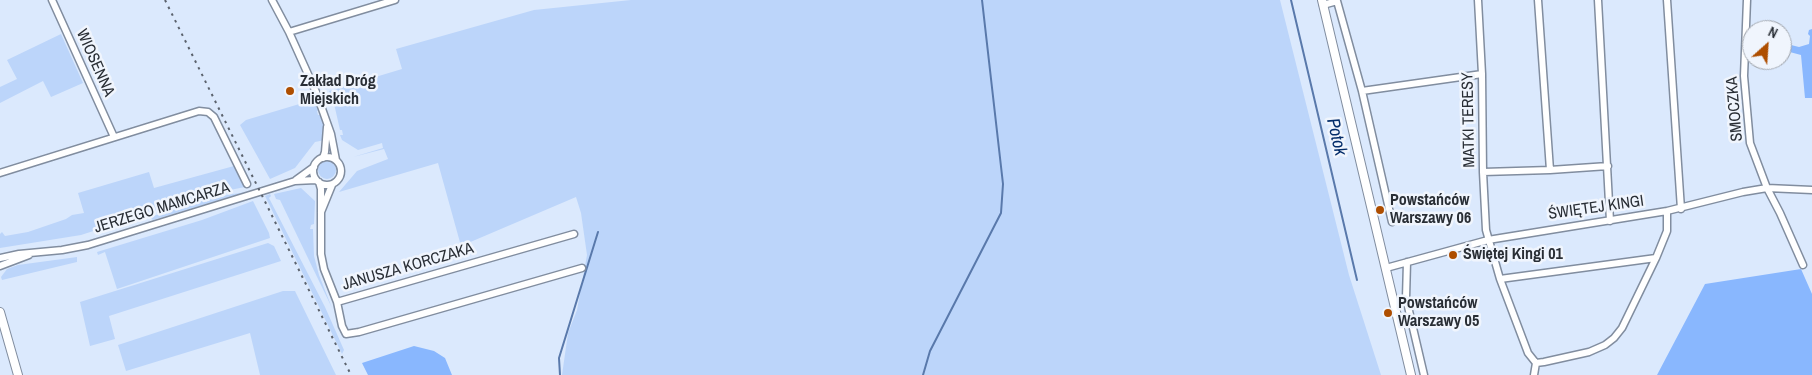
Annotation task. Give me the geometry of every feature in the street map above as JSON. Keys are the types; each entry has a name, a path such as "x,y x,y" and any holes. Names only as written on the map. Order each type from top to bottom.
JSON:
{"street":[{"name":"WIOSENNA","path":"52,0 114,137"},
{"path":"272,0 289,32 316,92 328,123 336,160"},
{"path":"289,32 395,0"},
{"name":"MATKI TERESY","path":"1478,0 1486,230 1500,279 1528,353 1536,362"},
{"path":"1538,0 1550,170"},
{"path":"1598,0 1610,221"},
{"path":"1667,0 1681,208"},
{"name":"SMOCZKA","path":"1747,0 1744,76 1750,143 1767,188 1803,265"},
{"path":"1392,222 1362,91 1336,1 1322,2 1411,375"},
{"path":"1362,91 1482,74"},
{"path":"0,173 199,111 208,112 214,117 247,184"},
{"path":"323,158 328,123"},
{"path":"330,157 336,160 340,165 341,175 338,181 332,185 325,185 317,181 313,174 317,161 330,157"},
{"path":"1483,172 1608,166"},
{"name":"JERZEGO MAMCARZA","path":"295,181 314,167"},
{"name":"JERZEGO MAMCARZA","path":"0,258 88,245 295,181 317,181"},
{"name":"JANUSZA KORCZAKA","path":"317,181 321,189 321,254 324,269 337,302 574,234"},
{"name":"JANUSZA KORCZAKA","path":"321,213 332,185"},
{"name":"ŚWIĘTEJ KINGI","path":"1386,268 1488,240 1667,212 1743,192 1767,188 1812,190"},
{"path":"1534,375 1536,362 1544,362 1598,349 1614,338 1622,328 1656,258 1667,231 1667,212"},
{"name":"JERZEGO MAMCARZA","path":"0,266 35,253"},
{"path":"1500,279 1656,258"},
{"path":"1407,262 1406,298 1424,375"},
{"path":"337,302 342,326 346,334 359,332 582,268"},
{"path":"0,312 18,375"}],"shaded area":[{"path":"631,0 1280,0 1349,275 1381,375 562,375 568,333 577,310 587,255 581,213 576,197 461,246 438,163 339,192 357,171 388,159 384,149 353,157 383,148 382,143 358,150 342,140 340,135 343,135 342,130 340,130 329,91 402,69 396,49 534,10"},
{"path":"1812,29 1812,98 1805,98 1801,55 1792,53 1792,45 1799,47 1809,44 1809,30"},
{"path":"61,34 83,83 51,97 43,81 0,103 0,87 17,79 7,60"},
{"path":"316,99 319,110 317,111 318,115 322,115 325,140 315,142 295,168 270,179 240,125 246,120"},
{"path":"323,161 331,161 336,166 334,177 323,179 318,174 318,166"},
{"path":"236,166 245,187 205,195 148,213 147,211 142,212 143,215 81,235 0,248 0,234 2,232 5,236 28,232 66,219 72,215 84,213 78,193 149,172 154,188"},
{"path":"301,188 315,201 314,224 311,225 310,229 313,229 314,256 332,308 280,200 276,199 274,194"},
{"path":"246,192 153,220 150,217 215,197"},
{"path":"270,194 269,198 325,307 344,350 342,354 265,196"},
{"path":"253,201 270,238 117,289 105,252 98,255 97,252 202,220"},
{"path":"268,243 274,246 281,261 109,316 115,339 90,346 80,302"},
{"path":"77,257 77,262 2,280 1,277 7,269 18,265"},
{"path":"1801,269 1812,294 1812,375 1657,375 1705,284"},
{"path":"283,291 295,291 336,375 260,375 250,333 126,371 118,345"},
{"path":"414,346 434,351 445,358 452,375 368,375 362,363"}],"waterway":[{"path":"923,375 930,351 1001,213 1003,184 982,0"},
{"name":"Potok","path":"1291,0 1357,280"},
{"path":"560,375 559,358 598,232"}],"railway":[{"path":"165,0 351,375"}],"place":[{"name":"Zakład Dróg Miejskich","path":"290,91"},
{"name":"Powstańców Warszawy 06","path":"1380,210"},
{"name":"Świętej Kingi 01","path":"1453,255"},
{"name":"Powstańców Warszawy 05","path":"1388,313"}]}
